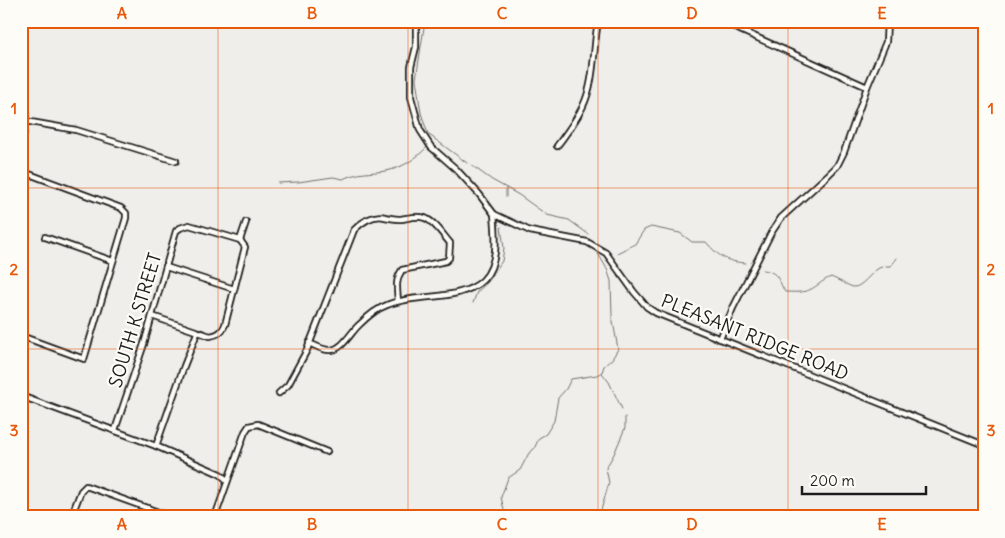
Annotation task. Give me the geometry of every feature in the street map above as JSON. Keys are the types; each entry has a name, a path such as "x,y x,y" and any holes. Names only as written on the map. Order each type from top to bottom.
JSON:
{"street":[{"name":"PLEASANT RIDGE ROAD","path":"416,21 416,47 411,67 411,83 414,109 420,130 431,147 456,169 494,214 530,231 587,242 599,248 606,253 647,307 668,319 984,445"},
{"path":"557,146 584,105 598,21"},
{"path":"723,21 867,87"},
{"path":"720,339 733,308 771,233 781,218 837,166 886,42 887,21"},
{"path":"21,74 24,82 25,121 21,147"},
{"path":"25,121 76,130 176,161"},
{"path":"21,171 121,208 126,213 84,359 21,336"},
{"path":"309,343 333,350 344,342 368,316 378,309 398,301 473,288 483,281 495,255 494,214"},
{"path":"279,393 288,385 309,343 350,237 361,222 370,218 383,216 400,219 410,217 423,218 431,221 450,243 449,258 446,261 402,270 397,282 398,301"},
{"path":"152,316 197,333 210,336 221,332 225,325 245,247 240,240 246,222"},
{"name":"SOUTH K STREET","path":"115,430 152,316 176,231 189,225 240,240"},
{"path":"45,237 113,262"},
{"path":"166,267 234,289"},
{"path":"156,446 197,333"},
{"path":"21,396 156,446 220,474 227,480"},
{"path":"215,517 245,432 254,424 327,452"},
{"path":"71,517 81,491 86,486 172,517"},
{"path":"145,517 148,508"}],"waterway":[{"path":"425,21 416,79 421,113 428,134 467,163"},
{"path":"278,183 333,177 343,179 359,174 392,170 408,162 427,147"},
{"path":"471,165 547,215 569,220 588,234"},
{"path":"506,188 506,197"},
{"path":"473,303 477,292 488,282 502,261 504,248 501,227"},
{"path":"617,253 635,244 644,230 651,227 680,233 692,242 706,242 724,258 746,263"},
{"path":"504,510 501,497 508,478 520,470 539,438 546,434 554,421 558,398 566,389 571,379 597,375 602,372 604,366 612,359 618,349 612,316 611,281 607,269 596,250"},
{"path":"763,270 775,275 785,292 801,292 809,290 831,277 856,287 879,268 891,266 897,258"},
{"path":"602,373 609,382 622,409"},
{"path":"599,517 609,483 606,468 625,428 625,417"}]}
